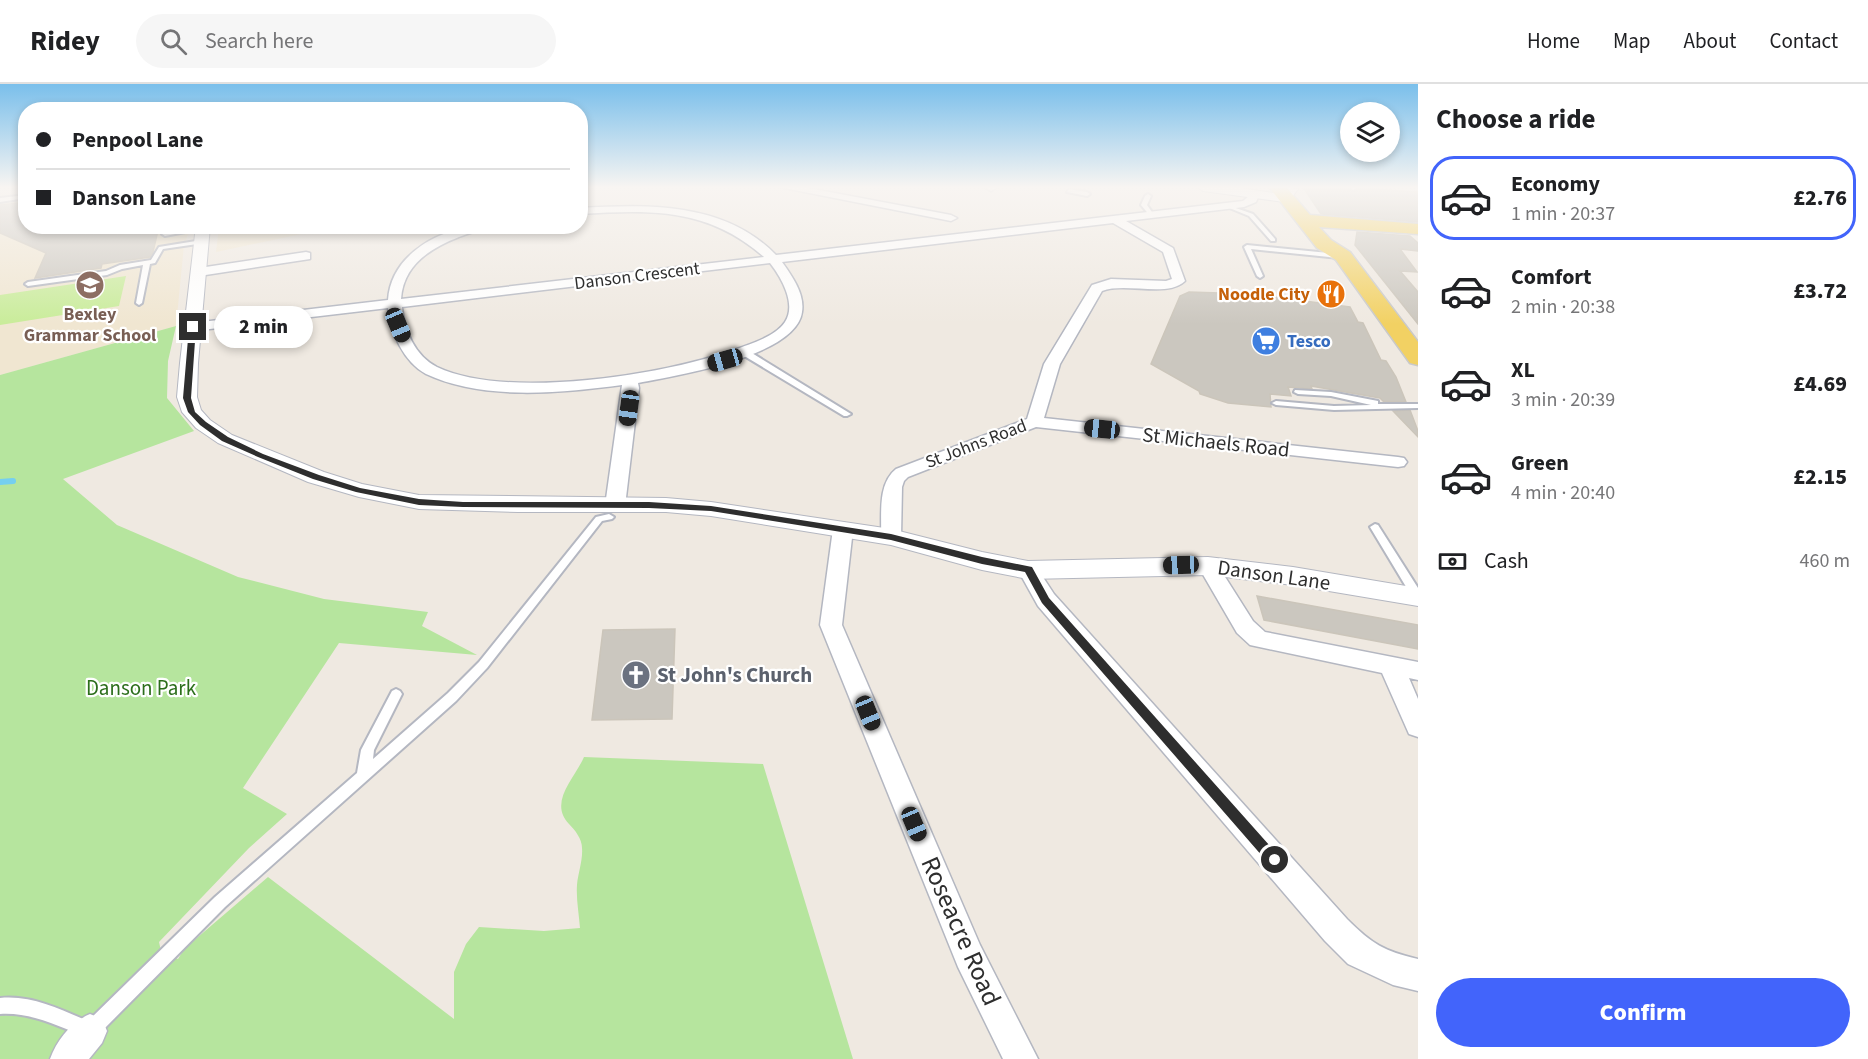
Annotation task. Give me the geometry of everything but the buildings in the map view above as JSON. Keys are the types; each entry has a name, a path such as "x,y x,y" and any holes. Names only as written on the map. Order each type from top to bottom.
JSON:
{"main road":[{"path":"1318,232 1324,244 1343,256 1418,358"}],"street":[{"path":"456,234 426,248 410,262 400,275 395,290 394,304 398,325 407,346 417,359 432,370 473,382 521,386 581,385 629,380 697,368 770,341 788,328 794,320 795,302 790,287 774,261 756,243 741,232"},
{"name":"Danson Crescent","path":"193,327 1012,232"},
{"name":"St Johns Road","path":"891,537 893,487 896,479 902,473 1034,422 1052,364 1097,288 1119,282 1176,284 1179,280 1169,251 1140,232"},
{"name":"Danson Lane","path":"203,234 187,398 192,412 203,424 225,439 316,477 359,490 419,502 608,514 666,505 711,509 891,537 982,561 1028,570 1208,566 1293,576 1418,597"},
{"path":"199,272 306,256"},
{"path":"608,514 631,388 629,380"},
{"name":"St Michaels Road","path":"1034,422 1398,462"},
{"name":"Roseacre Road","path":"843,529 831,625 969,956 1021,1059"},
{"path":"1208,566 1245,627 1258,639 1418,671"},
{"path":"1028,570 1046,600 1336,930 1359,953 1393,969 1418,975"},
{"path":"1391,666 1418,726"},
{"path":"67,1059 90,1031"}],"lane":[{"path":"1266,232 1273,240"},
{"path":"28,284 107,273 120,267 153,262 160,248 198,234"},
{"path":"1260,276 1247,247 1343,256"},
{"path":"139,303 147,263"},
{"path":"744,352 847,414"},
{"path":"1298,392 1340,396 1384,405"},
{"path":"1276,403 1334,408 1384,405 1418,406"},
{"path":"0,1006 13,1004 22,1006 90,1031 220,902 452,697 501,643 608,514"},
{"path":"1375,527 1418,597"},
{"path":"363,774 368,750 396,694"}],"shaded area":[{"name":"Bexley Grammar School","path":"0,232 188,234 184,245 176,326 0,375"},
{"path":"218,234 302,234 216,252"}],"green space":[{"path":"126,276 119,306 0,325 0,295"},
{"name":"Danson Park","path":"176,326 168,361 167,398 194,431 63,479 117,525 238,577 324,599 428,612 422,626 477,655 339,643 243,788 287,814 249,848 159,942 161,951 178,959 184,949 268,877 454,1019 454,972 466,944 479,927 544,931 580,928 577,890 582,845 578,835 563,816 561,807 565,790 584,757 763,764 853,1059 0,1059 0,375"}],"waterway":[{"path":"0,482 13,481"}],"place":[{"name":"Bexley Grammar School","path":"90,285"},
{"name":"Noodle City","path":"1331,294"},
{"name":"Tesco","path":"1266,341"},
{"name":"St John's Church","path":"636,675"}],"route":[{"path":"193,327 187,398 192,412 203,424 225,439 261,455 316,477 359,490 419,502 463,505 649,505 711,509 891,537 982,561 1028,570 1046,600 1275,860"}]}
